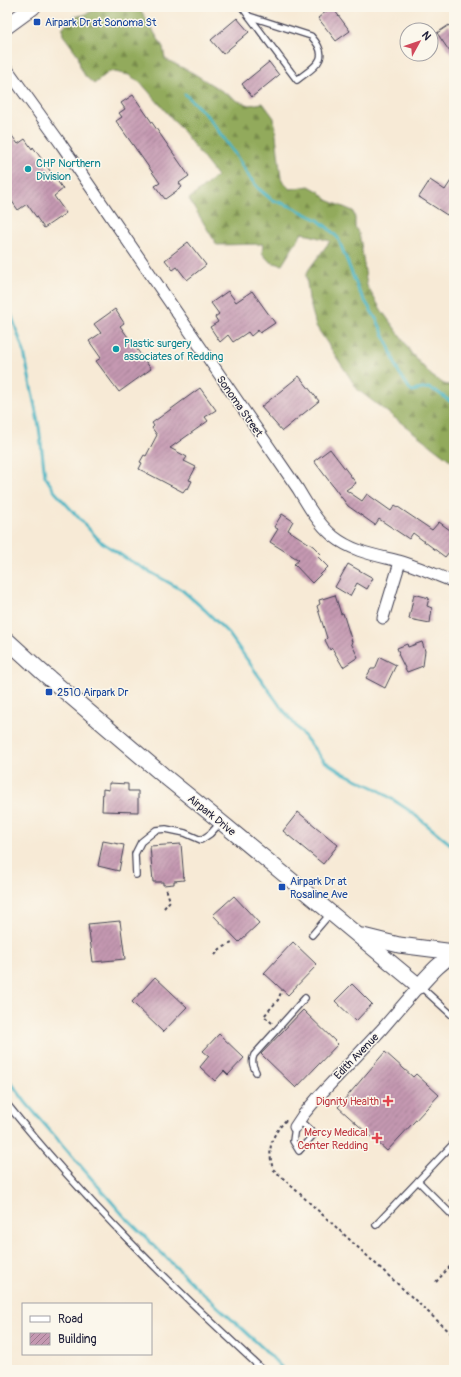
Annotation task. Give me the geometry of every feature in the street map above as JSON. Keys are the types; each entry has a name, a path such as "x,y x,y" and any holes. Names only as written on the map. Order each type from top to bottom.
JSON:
{"street":[{"path":"7,26 33,7"},
{"name":"Sonoma Street","path":"7,69 298,489 315,517 334,536 350,547 363,553 400,562 454,582"},
{"path":"383,618 400,562"},
{"name":"Airpark Drive","path":"7,640 31,663 184,793 222,822 420,986"},
{"path":"357,934 399,945 454,953"},
{"path":"420,986 432,972 454,953"},
{"name":"Edith Avenue","path":"297,1124 332,1081 382,1029 420,986"}],"lane":[{"path":"242,7 297,80 319,63 321,55 318,44 311,36 249,16"},
{"path":"136,875 136,854 141,842 156,830 166,829 185,833 201,840 210,834 222,822"},
{"path":"312,935 331,913"},
{"path":"420,986 454,1017"},
{"path":"256,1072 252,1060 304,998"},
{"path":"7,1104 44,1150 125,1238 217,1328 263,1370"},
{"path":"297,1124 314,1134 299,1151 293,1141 297,1124"},
{"path":"376,1225 454,1143"},
{"path":"418,1181 454,1217"}],"path":[{"path":"164,908 170,901 166,888"},
{"path":"215,955 220,949 232,943"},
{"path":"278,1028 264,1016 278,1000 282,990"},
{"path":"287,1119 274,1136 270,1145 270,1157 273,1169 454,1336"},
{"path":"449,1202 454,1197"},
{"path":"436,1282 454,1262"}],"green space":[{"path":"100,7 136,7 140,9 163,47 165,59 193,73 238,101 250,105 263,103 274,118 281,178 284,183 290,189 309,186 320,192 327,200 353,211 355,227 359,234 361,243 367,286 411,353 432,376 444,384 454,386 454,463 358,390 316,326 309,299 306,275 330,241 302,233 282,265 270,262 262,253 263,244 217,245 189,199 217,176 181,129 142,84 129,75 110,71 94,84 85,76 80,66 78,55 63,35 62,28 75,16 84,15"}],"building":[{"path":"332,7 350,31 336,41 318,18"},
{"path":"237,18 249,32 223,54 211,40"},
{"path":"449,25 454,33 454,58 439,36 439,32"},
{"path":"269,62 279,75 252,97 242,84"},
{"path":"133,95 189,176 179,183 182,187 165,199 155,186 160,183 116,121 122,117 119,113 125,109 121,103"},
{"name":"CHP Northern Division","path":"7,129 18,144 25,139 32,149 33,147 63,189 54,196 66,213 44,228 27,204 18,210 7,194"},
{"path":"454,176 454,205 447,215 419,197 430,180 445,190"},
{"path":"188,242 206,265 187,280 177,267 173,270 165,260"},
{"path":"228,291 236,302 252,291 275,323 260,333 258,330 251,336 248,332 233,342 228,335 220,342 210,327 218,322 215,317 219,314 211,303"},
{"name":"Plastic surgery associates of Redding","path":"115,309 124,323 120,326 151,369 119,392 96,361 101,358 89,341 101,333 94,324"},
{"path":"299,376 319,401 282,431 261,407"},
{"path":"200,388 216,410 205,417 208,421 170,448 187,457 184,461 196,467 189,480 192,481 188,489 186,488 183,492 139,469 142,463 140,462 144,455 146,456 157,435 152,428 154,426 152,423"},
{"path":"330,449 356,483 346,490 362,501 367,494 391,511 395,505 432,530 439,522 454,533 454,546 445,557 413,533 409,539 379,519 375,525 348,506 314,461"},
{"path":"282,514 293,521 288,530 313,546 321,554 318,557 328,567 312,583 294,564 299,560 270,542 278,529 274,527"},
{"path":"348,564 373,578 367,589 357,583 350,596 335,587"},
{"path":"414,594 429,598 427,606 432,608 430,623 409,619"},
{"path":"335,595 341,614 343,613 352,642 351,643 358,657 343,667 332,648 330,650 325,640 327,638 317,606 320,604 319,600"},
{"path":"422,642 425,651 423,666 407,672 398,654 397,648 407,644 408,647"},
{"path":"380,657 396,665 385,688 366,678 371,669 375,669"},
{"path":"109,783 128,784 128,791 138,791 138,812 102,811 103,789 109,790"},
{"path":"298,812 338,845 323,864 283,831"},
{"path":"103,841 124,845 119,871 98,866"},
{"path":"181,844 184,880 174,881 174,884 163,885 163,882 153,882 150,846"},
{"path":"234,896 259,923 239,942 213,915"},
{"path":"120,921 125,959 93,962 88,924"},
{"path":"293,942 317,965 288,995 264,973"},
{"path":"155,977 187,1007 163,1032 132,1002"},
{"path":"352,984 372,1004 356,1021 335,1001"},
{"path":"303,1010 338,1044 296,1088 261,1054"},
{"path":"219,1034 244,1058 228,1075 224,1071 215,1081 200,1067 209,1056 203,1051"},
{"name":"Dignity Health","path":"385,1052 413,1077 416,1074 439,1095 387,1151 338,1107"}],"waterway":[{"path":"185,94 209,118 259,189 272,200 290,206 318,220 338,238 359,291 378,322 398,371 411,391 428,388 436,391 454,404"},
{"path":"7,302 24,352 39,427 45,476 55,492 100,541 127,559 182,590 205,610 229,634 280,706 324,761 343,773 377,789 410,811 454,847"},
{"path":"7,1077 26,1103 123,1215 194,1285 264,1349 284,1370"}],"place":[{"name":"Airpark Dr at Sonoma St","path":"37,22"},
{"name":"CHP Northern Division","path":"28,169"},
{"name":"Plastic surgery associates of Redding","path":"116,349"},
{"name":"2510 Airpark Dr","path":"49,692"},
{"name":"Airpark Dr at Rosaline Ave","path":"282,887"},
{"name":"Dignity Health","path":"388,1101"},
{"name":"Mercy Medical Center Redding","path":"377,1138"}]}
